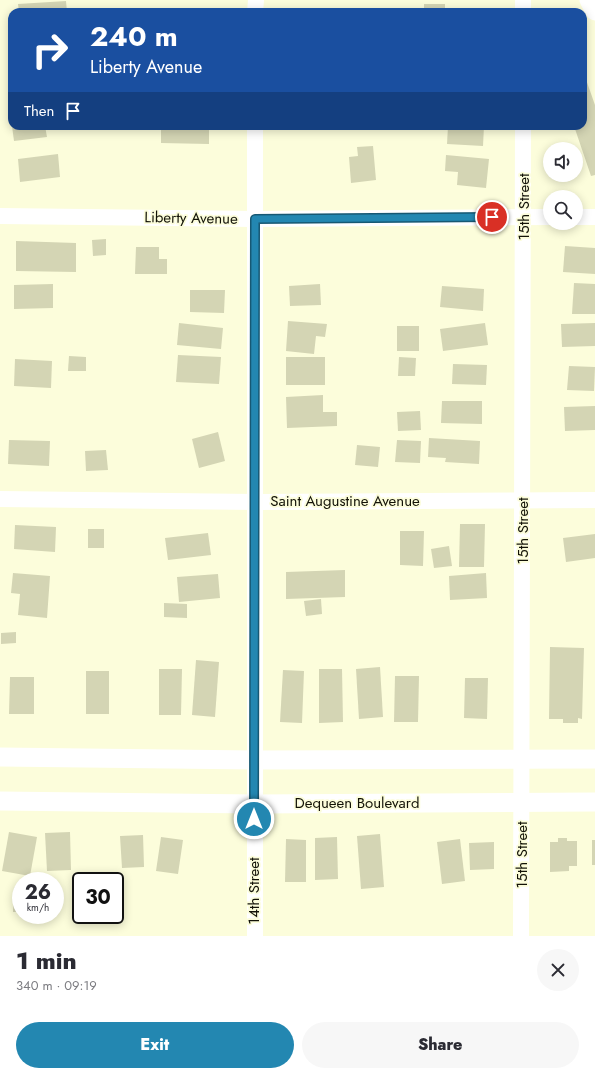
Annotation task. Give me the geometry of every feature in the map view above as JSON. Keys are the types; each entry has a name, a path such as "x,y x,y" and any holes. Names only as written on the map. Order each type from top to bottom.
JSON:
{"street":[{"path":"589,0 595,11"},
{"name":"14th Street","path":"255,130 255,936"},
{"name":"15th Street","path":"521,936 524,130"},
{"name":"Liberty Avenue","path":"0,216 255,219 543,217"},
{"path":"583,217 595,217"},
{"name":"Saint Augustine Avenue","path":"0,499 256,502 595,500"},
{"path":"0,757 255,760 595,758"},
{"name":"Dequeen Boulevard","path":"0,801 254,804 595,802"}],"building":[{"path":"66,1 67,8 18,8 18,4"},
{"path":"424,4 445,4 445,8 424,8"},
{"path":"587,82 595,105 595,175 591,176 583,152 583,142 579,142 575,130 587,130"},
{"path":"13,130 46,130 47,137 14,141"},
{"path":"161,130 209,130 209,144 161,143"},
{"path":"448,130 484,130 483,146 447,144"},
{"path":"373,146 376,180 351,183 349,157 358,156 357,147"},
{"path":"58,154 60,177 20,182 18,159"},
{"path":"446,155 489,159 486,188 457,185 458,172 445,171"},
{"path":"106,239 106,255 93,256 92,240"},
{"path":"16,241 76,243 76,272 16,271"},
{"path":"565,246 595,248 595,274 563,272"},
{"path":"136,247 159,247 159,259 167,259 167,274 135,274"},
{"path":"574,283 595,284 595,314 572,314"},
{"path":"53,284 53,308 14,309 14,285"},
{"path":"320,284 321,305 290,306 289,286"},
{"path":"442,286 484,289 483,311 440,307"},
{"path":"190,290 225,290 224,313 190,312"},
{"path":"288,321 327,324 325,337 316,336 314,354 286,351"},
{"path":"179,323 223,328 221,349 177,345"},
{"path":"485,323 488,345 443,351 440,329"},
{"path":"595,323 595,346 562,347 561,324"},
{"path":"397,326 419,326 419,351 397,351"},
{"path":"178,355 221,357 219,384 176,382"},
{"path":"69,356 86,357 86,371 68,371"},
{"path":"286,357 325,357 325,385 286,385"},
{"path":"399,357 416,358 415,376 398,376"},
{"path":"15,359 52,361 51,388 14,386"},
{"path":"453,364 487,365 486,385 452,384"},
{"path":"569,366 595,367 594,391 567,390"},
{"path":"323,395 323,412 337,412 337,426 287,428 286,397"},
{"path":"442,401 482,401 482,424 441,423"},
{"path":"595,406 595,430 565,431 564,407"},
{"path":"420,411 421,430 398,431 397,412"},
{"path":"218,432 225,461 199,468 192,439"},
{"path":"429,438 480,441 479,464 445,462 446,458 428,457"},
{"path":"9,440 50,441 49,466 8,464"},
{"path":"397,440 421,441 420,463 395,462"},
{"path":"357,445 380,447 378,467 355,465"},
{"path":"106,450 108,470 86,471 85,451"},
{"path":"460,524 485,524 484,567 459,567"},
{"path":"15,525 56,527 55,552 14,549"},
{"path":"88,529 104,529 104,548 88,548"},
{"path":"400,531 424,531 423,566 400,565"},
{"path":"208,533 211,555 168,560 165,538"},
{"path":"595,534 595,558 566,562 563,538"},
{"path":"449,546 452,566 434,568 431,549"},
{"path":"345,570 345,597 286,599 286,572"},
{"path":"13,573 50,576 47,618 18,615 20,594 11,593"},
{"path":"486,573 487,598 450,600 449,576"},
{"path":"218,574 220,598 179,602 177,577"},
{"path":"321,599 322,614 306,616 304,601"},
{"path":"164,603 187,604 187,618 164,617"},
{"path":"16,632 16,643 1,644 1,633"},
{"path":"550,647 584,648 582,719 578,718 578,723 563,723 563,719 549,719"},
{"path":"196,660 219,662 215,717 192,715"},
{"path":"380,667 383,717 359,719 356,669"},
{"path":"159,669 182,669 181,715 159,715"},
{"path":"319,669 342,669 343,722 319,723"},
{"path":"283,670 304,671 302,723 280,722"},
{"path":"86,671 109,671 109,714 86,714"},
{"path":"395,676 419,676 418,722 394,722"},
{"path":"10,677 34,677 34,714 9,714"},
{"path":"465,678 488,678 487,719 464,718"},
{"path":"9,832 37,837 31,872 12,873 2,871"},
{"path":"70,832 71,870 47,871 45,833"},
{"path":"380,834 384,887 361,889 357,836"},
{"path":"143,835 144,867 122,868 120,836"},
{"path":"161,837 183,840 178,874 156,871"},
{"path":"337,837 338,879 315,880 315,838"},
{"path":"558,838 567,838 567,841 577,841 577,866 569,866 569,871 550,872 550,842 558,842"},
{"path":"286,839 306,840 306,882 285,882"},
{"path":"460,839 465,881 442,884 437,842"},
{"path":"592,840 595,840 595,865 592,865"},
{"path":"494,842 494,869 470,870 469,843"}],"route":[{"path":"254,819 256,517 255,219 492,217"}]}
